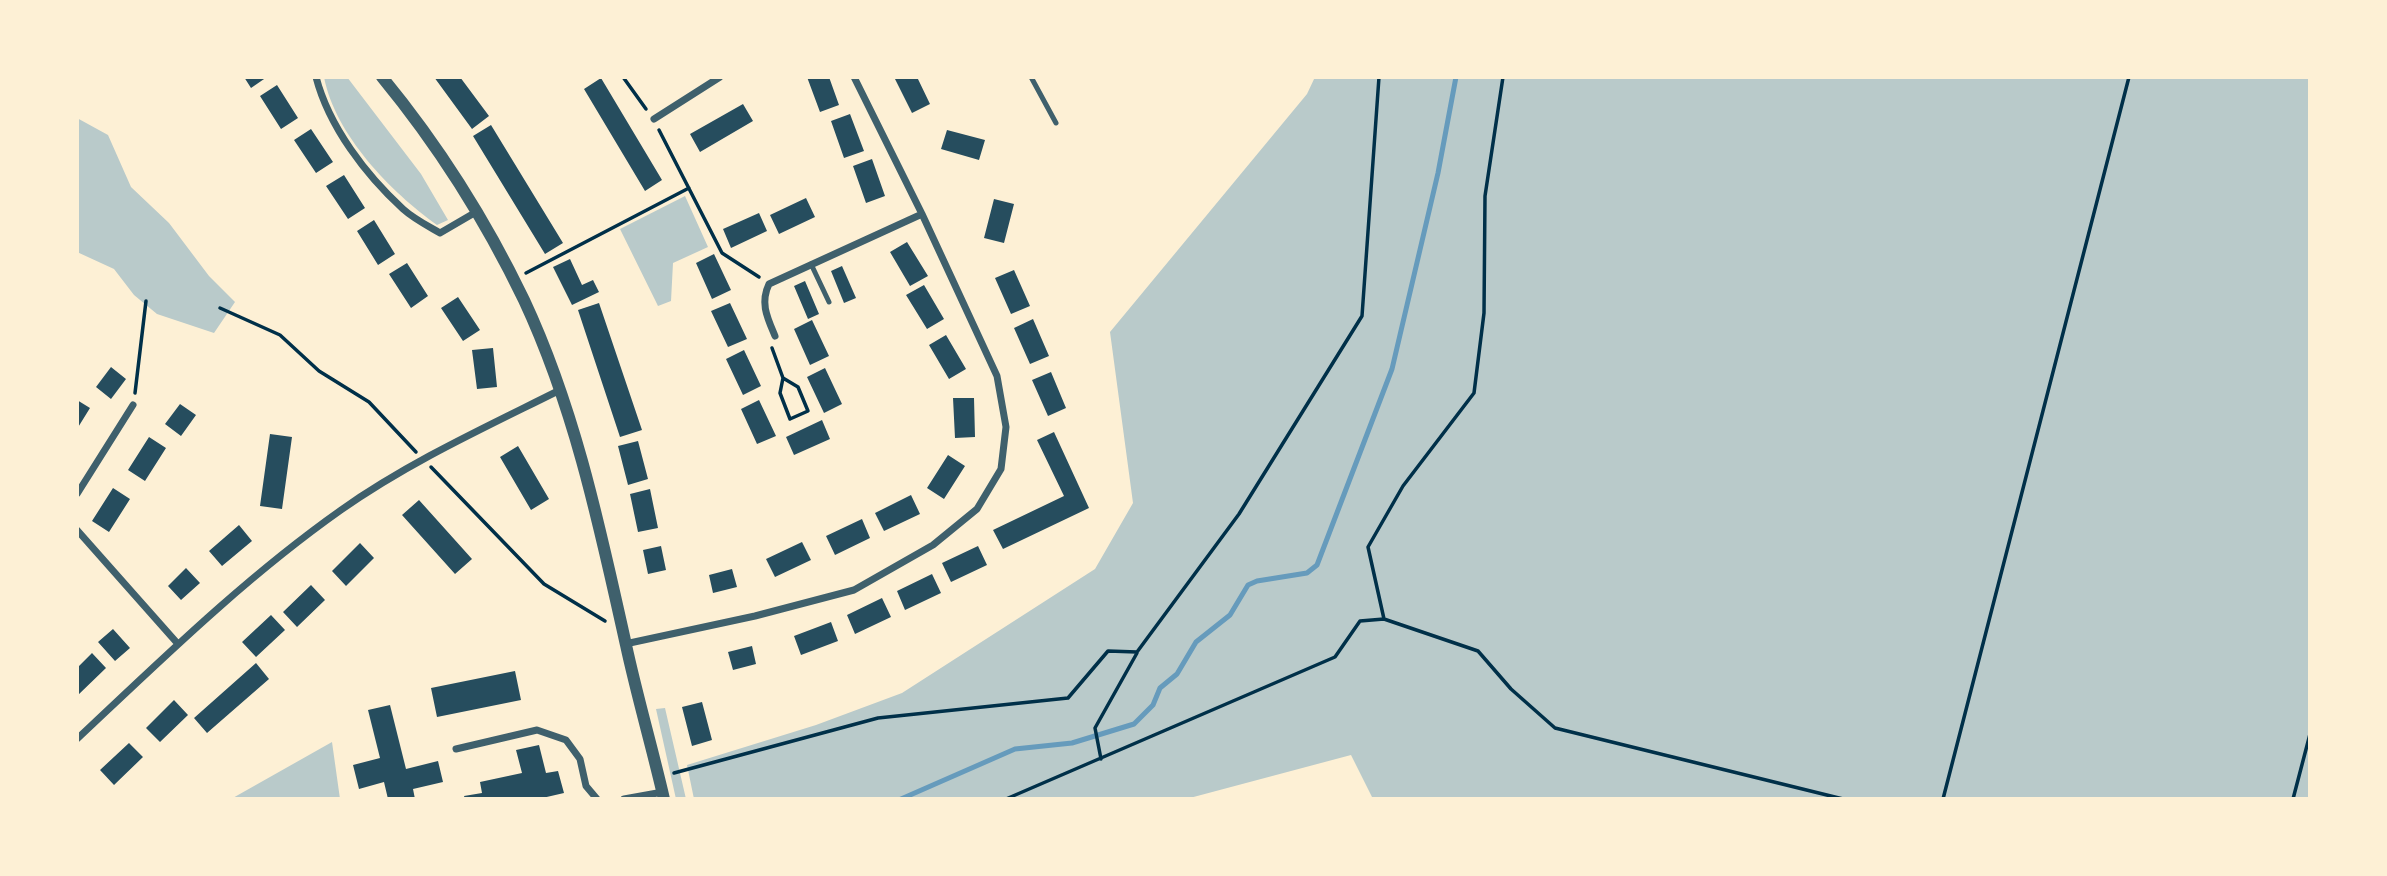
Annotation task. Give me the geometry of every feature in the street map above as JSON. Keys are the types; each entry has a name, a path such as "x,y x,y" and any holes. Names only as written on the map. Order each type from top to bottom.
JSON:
{"street":[{"path":"316,77 337,128 371,176 405,211 440,233 476,212"},
{"path":"382,77 411,113 476,212 524,300 560,390 594,503 663,796 624,799"},
{"path":"654,119 720,77"},
{"path":"624,638 755,616 854,590 933,545 977,509 1001,469 1006,427 997,376 922,214 854,77"},
{"path":"775,336 764,306 764,294 769,284 922,214"},
{"path":"77,739 178,644 293,545 384,482 560,390"},
{"path":"77,494 133,405"},
{"path":"77,530 178,644"},
{"path":"456,749 537,730 547,733 566,740 580,759 586,786 597,799"}],"lane":[{"path":"1031,77 1056,123"},
{"path":"811,264 829,302"}],"path":[{"path":"622,77 654,119 722,253 769,284"},
{"path":"1101,759 1095,728 1137,652 1240,514 1362,316 1379,77"},
{"path":"1384,619 1368,547 1403,486 1474,393 1484,313 1485,196 1503,77"},
{"path":"1943,799 2129,77"},
{"path":"513,280 689,188"},
{"path":"133,405 146,301"},
{"path":"220,308 280,335 319,371 369,402 544,583 624,638"},
{"path":"775,336 771,351 783,378 798,387 808,411 790,419 780,393 783,378"},
{"path":"1006,799 1335,657 1360,621 1384,619 1478,651 1511,689 1555,728 1843,799"},
{"path":"658,777 878,718 1068,698 1108,651 1137,652"},
{"path":"2293,799 2310,734"}],"shaded area":[{"path":"324,77 347,77 421,174 448,220 437,225 419,212 367,160 340,120"},
{"path":"1315,77 2310,77 2310,799 1373,799 1351,755 1186,799 694,799 687,765 816,725 902,693 1095,569 1133,503 1110,332 1307,94"},
{"path":"77,118 108,135 131,187 169,223 209,276 235,302 214,333 157,314 134,295 114,269 77,252"},
{"path":"685,196 708,247 673,263 671,301 658,306 620,229"},
{"path":"665,708 686,799 676,799 656,709"},
{"path":"332,742 340,799 231,799"}],"building":[{"path":"244,77 267,77 251,88"},
{"path":"434,77 460,77 489,116 472,129"},
{"path":"807,77 829,77 839,105 820,112"},
{"path":"894,77 917,77 930,104 912,113"},
{"path":"601,78 662,180 645,191 584,89"},
{"path":"277,85 298,118 281,129 260,96"},
{"path":"743,104 753,121 700,152 690,134"},
{"path":"850,114 864,151 844,158 831,121"},
{"path":"491,125 563,243 545,254 473,136"},
{"path":"311,129 333,162 316,173 294,140"},
{"path":"947,130 985,140 979,160 941,149"},
{"path":"872,159 885,196 866,203 853,166"},
{"path":"344,175 365,208 348,219 326,186"},
{"path":"806,198 815,217 779,234 770,215"},
{"path":"994,199 1014,204 1004,243 984,238"},
{"path":"759,213 767,231 731,248 723,229"},
{"path":"374,220 395,254 378,265 357,231"},
{"path":"907,242 928,276 910,286 890,252"},
{"path":"714,254 731,290 712,299 696,263"},
{"path":"570,259 582,285 593,280 599,292 572,305 553,267"},
{"path":"407,263 428,296 411,308 389,274"},
{"path":"842,266 856,298 844,303 831,271"},
{"path":"1014,270 1030,306 1011,314 995,278"},
{"path":"805,281 819,314 808,319 794,286"},
{"path":"924,285 944,319 927,329 906,295"},
{"path":"458,297 480,330 463,341 441,308"},
{"path":"599,303 642,430 620,437 578,310"},
{"path":"730,303 747,339 728,347 711,311"},
{"path":"1033,319 1049,356 1030,364 1014,328"},
{"path":"812,320 829,356 810,365 794,329"},
{"path":"946,335 966,369 949,379 929,345"},
{"path":"493,348 497,387 477,389 472,350"},
{"path":"744,350 761,386 743,395 726,359"},
{"path":"111,367 126,379 111,399 96,387"},
{"path":"825,368 842,404 824,413 807,377"},
{"path":"1051,372 1066,408 1048,416 1032,380"},
{"path":"953,398 974,398 975,437 955,438"},
{"path":"77,400 90,408 77,429"},
{"path":"759,400 776,436 757,444 741,409"},
{"path":"180,404 196,415 181,436 165,424"},
{"path":"822,420 830,439 794,455 786,437"},
{"path":"1054,432 1089,508 1003,549 993,530 1064,496 1037,440"},
{"path":"270,434 292,437 282,509 260,506"},
{"path":"149,437 166,448 145,481 128,470"},
{"path":"638,441 648,479 628,485 618,446"},
{"path":"518,446 549,499 531,510 500,457"},
{"path":"948,455 965,466 944,499 927,488"},
{"path":"113,488 130,499 109,532 92,521"},
{"path":"650,489 658,528 638,532 630,494"},
{"path":"911,495 920,514 884,531 875,513"},
{"path":"419,500 472,559 455,574 402,515"},
{"path":"862,519 870,538 835,555 826,536"},
{"path":"239,525 252,541 222,566 209,551"},
{"path":"802,542 811,560 775,577 766,559"},
{"path":"360,543 374,558 346,586 332,571"},
{"path":"661,546 666,570 648,574 643,550"},
{"path":"978,546 987,565 951,582 942,563"},
{"path":"186,568 200,583 181,600 168,586"},
{"path":"732,569 737,587 713,593 709,575"},
{"path":"932,574 941,593 905,610 897,591"},
{"path":"311,585 325,600 297,627 283,612"},
{"path":"882,598 891,617 855,634 847,615"},
{"path":"271,615 285,630 256,657 242,642"},
{"path":"831,622 838,641 801,655 794,636"},
{"path":"113,629 130,648 115,661 98,642"},
{"path":"752,646 756,664 733,670 728,652"},
{"path":"92,653 106,668 77,696 77,668"},
{"path":"256,663 269,679 207,733 194,718"},
{"path":"515,671 521,700 437,717 431,688"},
{"path":"174,700 188,715 160,742 146,728"},
{"path":"702,702 712,740 692,746 682,707"},
{"path":"390,705 406,769 438,761 443,782 413,789 415,799 388,799 384,782 359,789 353,765 380,758 368,710"},
{"path":"129,743 143,757 114,785 100,770"},
{"path":"539,745 546,773 558,771 564,793 538,799 465,799 464,796 482,793 480,782 522,773 516,750"}],"waterway":[{"path":"901,799 1015,749 1072,743 1134,724 1153,705 1160,688 1177,674 1196,642 1230,615 1248,585 1257,581 1307,573 1317,565 1392,369 1438,173 1456,77"}]}
